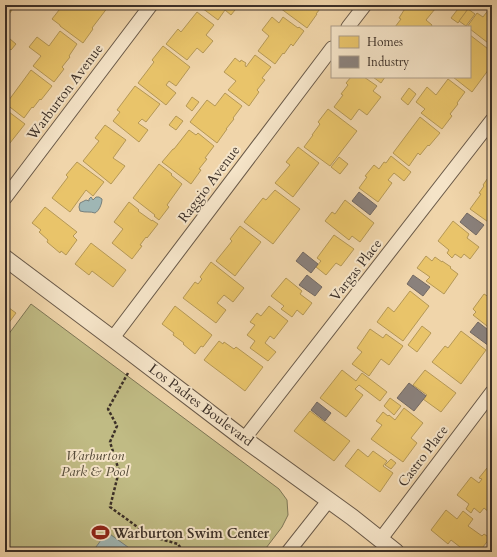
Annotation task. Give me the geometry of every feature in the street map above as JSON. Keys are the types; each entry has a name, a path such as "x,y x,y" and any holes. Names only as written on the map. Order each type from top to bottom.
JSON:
{"street":[{"name":"Warburton Avenue","path":"5,198 151,5"},
{"path":"349,26 365,5"},
{"name":"Raggio Avenue","path":"112,338 331,49"},
{"name":"Vargas Place","path":"244,439 492,120"},
{"name":"Los Padres Boulevard","path":"5,258 244,439 352,517 396,552"},
{"name":"Castro Place","path":"380,540 492,392"},
{"path":"288,552 329,500"}],"path":[{"path":"128,373 108,409 117,426 110,442 119,470 110,507 150,536 178,544 183,552"}],"green space":[{"name":"Warburton Park & Pool","path":"31,304 279,489 287,500 288,515 282,527 263,552 5,552 5,339"}],"water":[{"path":"91,197 93,200 96,197 102,199 98,211 95,213 80,211 80,203 86,200 89,201"},
{"path":"107,532 132,550 131,552 93,551"}],"building: Homes":[{"path":"5,5 16,5 5,19"},
{"path":"63,5 65,7 67,5 106,5 108,7 83,43 52,19"},
{"path":"198,5 239,5 231,15 225,10 218,20"},
{"path":"282,5 323,5 307,28 280,8"},
{"path":"430,5 435,9 426,20 432,26 396,26 401,19 399,18 406,7 404,6"},
{"path":"461,5 468,9 458,23 451,18"},
{"path":"492,5 492,46 471,30 471,26 468,26 477,13 483,17"},
{"path":"468,9 475,14 466,26 459,21"},
{"path":"197,12 214,25 206,35 213,41 203,53 197,48 187,60 166,44 178,29 181,32"},
{"path":"272,17 279,23 283,17 304,31 293,46 291,44 275,64 258,51 269,36 262,30"},
{"path":"60,31 77,44 69,56 70,57 62,67 64,69 54,82 33,66 41,56 29,47 37,37 49,46"},
{"path":"471,36 492,52 492,65 472,92 454,78 471,78"},
{"path":"10,39 16,44 11,50 5,45"},
{"path":"163,46 190,67 176,86 169,81 166,85 176,93 166,105 138,83 154,62 152,60"},
{"path":"255,55 271,67 262,78 265,80 257,90 259,92 249,106 228,90 236,81 224,72 235,58 240,62 241,60 246,63 246,67"},
{"path":"31,70 52,86 41,100 40,99 33,108 32,107 24,118 6,104"},
{"path":"350,78 365,78 377,86 373,91 381,97 367,115 359,109 351,120 334,107 348,85 346,83"},
{"path":"374,78 384,78 381,83"},
{"path":"448,79 465,92 450,114 452,116 442,129 421,113 425,109 416,102 427,87 436,95"},
{"path":"135,86 160,104 146,122 142,119 138,123 148,130 139,142 113,121 120,112 117,110"},
{"path":"409,88 416,94 408,105 401,99"},
{"path":"225,93 242,106 217,143 190,122 207,100 215,106"},
{"path":"192,97 199,102 192,111 186,106"},
{"path":"5,109 25,124 6,148 5,147"},
{"path":"328,109 357,131 330,166 304,147 320,124 318,122"},
{"path":"176,116 183,121 176,130 169,125"},
{"path":"420,117 440,133 420,155 418,153 409,166 393,153"},
{"path":"105,125 126,140 113,158 125,166 111,184 83,161 99,141 95,138"},
{"path":"189,130 196,135 198,133 214,146 205,158 207,159 199,169 201,170 191,184 162,162"},
{"path":"298,147 319,163 293,197 275,183 290,165 286,162"},
{"path":"391,156 411,172 404,181 394,173 388,180 392,183 378,202 359,188 367,177 365,176 374,165 379,169"},
{"path":"339,157 348,164 340,174 331,167"},
{"path":"77,162 104,182 93,196 86,190 70,212 52,198 68,177 66,175"},
{"path":"159,164 182,184 167,205 169,207 159,220 154,216 155,215 133,198"},
{"path":"492,172 491,224 470,209 481,194 479,193 484,186 483,185"},
{"path":"275,190 300,209 273,244 244,222 263,198 266,200"},
{"path":"345,200 374,223 360,242 352,236 349,240 325,221 332,212 335,214"},
{"path":"129,202 139,210 138,211 158,224 140,245 142,246 132,259 112,243 123,229 114,222"},
{"path":"45,207 77,232 73,236 77,240 66,255 61,251 60,253 47,242 48,240 39,232 41,230 32,223"},
{"path":"453,221 469,234 467,238 479,247 470,259 464,254 461,258 455,254 452,258 447,253 449,250 438,241"},
{"path":"240,226 261,242 235,276 216,261 232,241 230,239"},
{"path":"334,235 354,249 341,266 336,263 326,275 316,267 321,261 317,258"},
{"path":"91,243 126,270 113,287 92,271 89,275 75,264"},
{"path":"426,256 432,261 435,257 451,267 450,268 458,274 444,294 426,281 430,277 417,268"},
{"path":"211,262 244,288 233,302 224,295 217,303 226,310 216,323 183,298 195,282 198,284 202,279 200,277"},
{"path":"286,278 302,291 300,294 312,303 303,315 297,310 292,317 281,309 284,306 271,296"},
{"path":"410,291 429,306 403,341 377,322 388,307 394,312"},
{"path":"492,293 492,324 490,322 487,326 473,315 476,312 473,309 484,294 489,297"},
{"path":"5,305 16,313 5,328"},
{"path":"175,306 212,335 203,347 201,346 195,354 173,335 174,333 162,324"},
{"path":"269,306 288,321 274,339 270,336 265,343 276,352 268,361 250,348 255,341 247,335 255,325 250,322 257,313 261,316"},
{"path":"422,326 431,333 417,352 408,345"},
{"path":"370,329 383,338 386,334 403,346 389,365 381,359 369,376 352,364 362,352 357,348"},
{"path":"461,331 486,350 461,384 432,362 445,346 448,348"},
{"path":"219,341 223,344 224,342 234,349 236,347 263,367 245,391 204,360"},
{"path":"342,370 356,381 362,373 387,392 380,401 359,385 355,389 363,395 346,417 320,398"},
{"path":"425,370 456,393 441,412 423,399 427,395 413,385"},
{"path":"390,398 401,406 394,415 384,406"},
{"path":"404,408 423,423 411,438 417,443 403,462 371,439 382,425 376,421 383,412 395,420"},
{"path":"310,411 350,441 334,461 294,431"},
{"path":"358,449 368,457 373,451 387,461 383,466 393,473 380,492 345,466"},
{"path":"391,459 396,463 391,469 385,465"},
{"path":"487,468 492,472 492,511 490,513 484,508 480,513 474,508 471,513 466,509 469,504 457,495 471,477 479,483 482,479 479,478"},
{"path":"446,510 457,519 463,511 473,519 468,526 482,536 484,534 490,538 479,552 460,552 457,550 460,547 451,540 448,544 431,530"}],"building: Industry":[{"path":"359,192 377,206 370,215 352,201"},
{"path":"467,213 484,225 476,235 460,222"},
{"path":"303,252 318,264 311,273 296,261"},
{"path":"307,275 322,287 315,296 299,285"},
{"path":"413,275 430,287 423,296 407,284"},
{"path":"478,322 492,333 492,342 489,346 470,332"},
{"path":"409,383 426,396 414,411 397,398"},
{"path":"317,402 331,413 325,421 311,410"}],"place":[{"name":"Warburton Swim Center","path":"100,533"}]}
